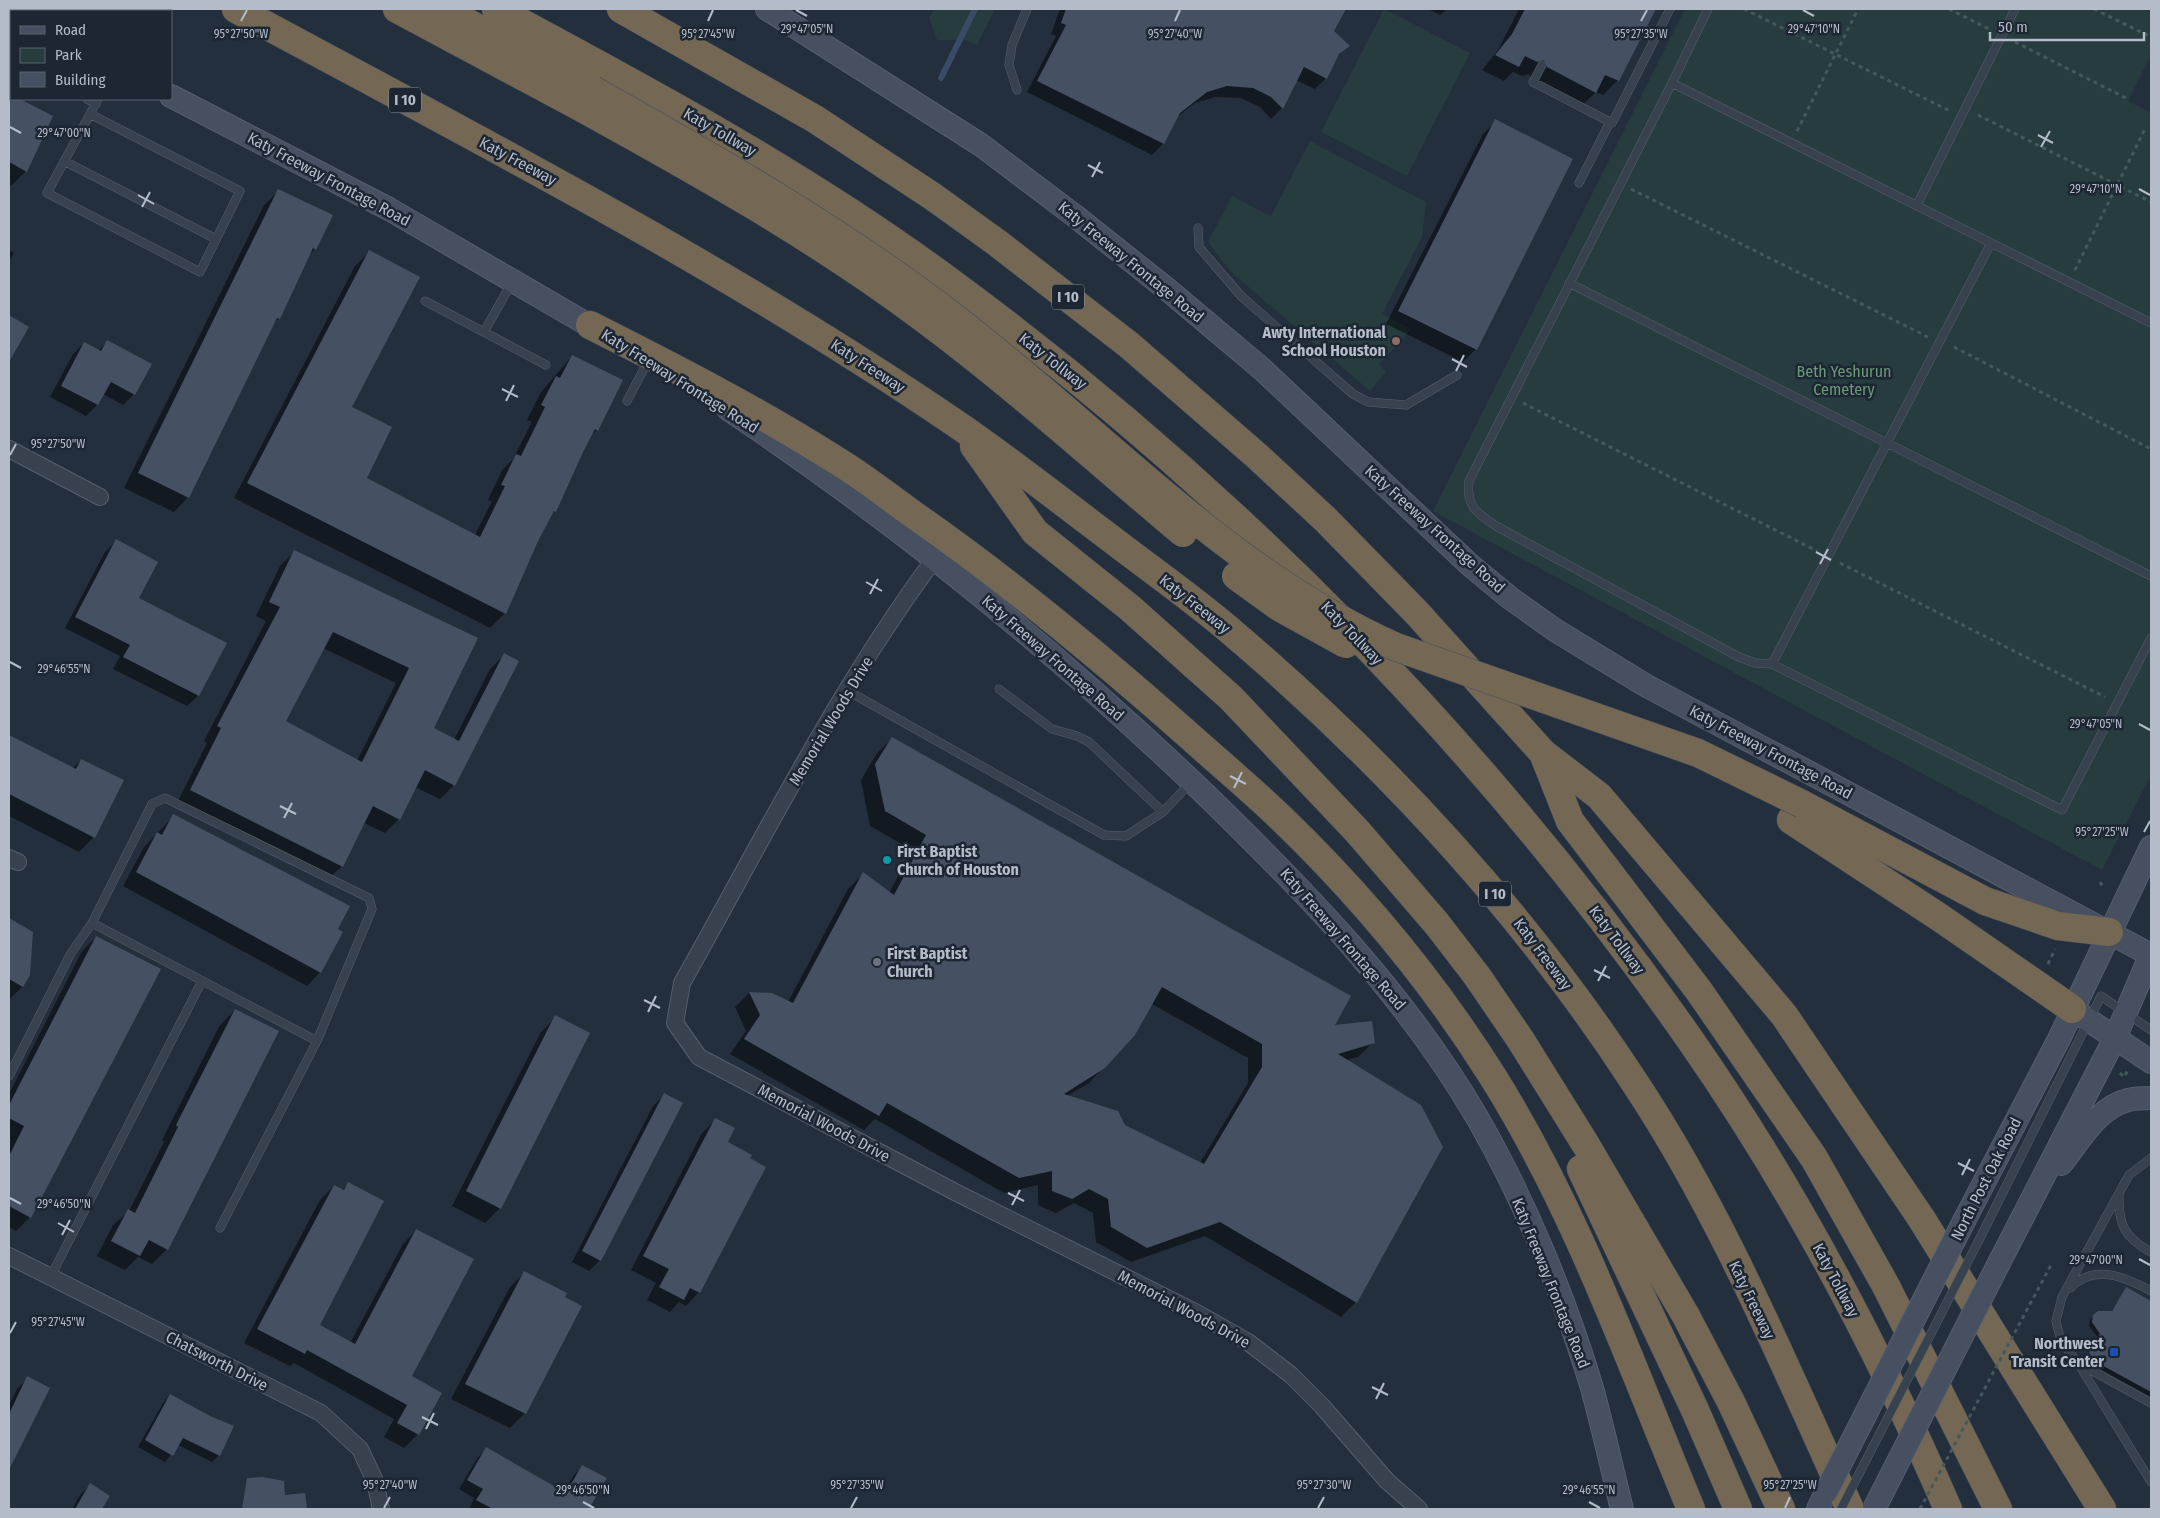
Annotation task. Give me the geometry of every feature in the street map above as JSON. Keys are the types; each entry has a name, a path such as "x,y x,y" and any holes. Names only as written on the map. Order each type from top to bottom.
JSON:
{"highway":[{"name":"Katy Freeway","path":"236,9 664,242 817,333 960,426 1223,625 1305,698 1408,796 1510,912 1574,994 1632,1078 1683,1162 1761,1316 1850,1509"},
{"path":"397,9 588,99"},
{"path":"442,9 588,99 725,187 786,223 916,313 996,376 1208,555 1279,607 1310,625 1366,654 1430,680 1683,768 1796,812 1985,901 2058,926 2109,932"},
{"name":"Katy Tollway","path":"496,9 637,84 756,153 872,227 935,270 1123,416 1284,562 1353,633 1434,721 1545,847 1618,940 1693,1043 1761,1149 1824,1256 1872,1348 1948,1509"},
{"name":"I 10","path":"621,9 757,85 875,158 996,242 1129,345 1257,456 1325,519 1417,613 1543,753 1570,821 1700,991 1814,1158 1886,1286 1998,1509"},
{"path":"590,324 728,396 842,464 995,572 1139,691 1282,819 1335,875 1391,938 1454,1020 1522,1126 1575,1230 1691,1509"},
{"path":"960,426 1035,532 1130,608 1230,698 1357,831 1478,976 1520,1038 1586,1145 1686,1316 1731,1402 1781,1509"},
{"path":"1543,753 1599,796 1784,1015 1917,1210 2102,1509"},
{"path":"1796,812 1939,917 2081,1015"},
{"path":"1520,1038 1695,1410 1738,1509"}],"main road":[{"name":"Katy Freeway Frontage Road","path":"767,9 981,145 1076,216 1262,369 1470,565 1510,598 1555,630 1645,685 2151,955"},
{"name":"Katy Freeway Frontage Road","path":"172,97 389,209 590,324 648,361 696,388 743,419 934,558 1028,634 1191,781 1275,862 1382,978 1418,1026 1479,1121 1503,1166 1540,1246 1573,1331 1593,1392 1622,1509"},
{"name":"North Post Oak Road","path":"1818,1509 1965,1220 2081,1015 2109,932 2151,847"},
{"path":"1874,1509 2115,1038 2151,955"},
{"path":"2081,1015 2151,1062"},
{"path":"2031,1199 2096,1120 2112,1106 2128,1099 2151,1098"}],"street":[{"path":"9,449 100,497"},
{"name":"Memorial Woods Drive","path":"934,558 905,598 848,691 682,984 675,1023 700,1057 955,1192 1197,1313 1248,1342 1291,1374 1322,1406 1387,1481 1419,1509"},
{"name":"Chatsworth Drive","path":"9,1256 321,1413 360,1449 375,1481 381,1509"}],"lane":[{"path":"1017,90 1009,65 1012,45 1027,9"},
{"path":"1579,183 1670,9"},
{"path":"1708,9 1469,481 1468,492 1471,506 1496,526 1739,657 1755,663 1772,664 2062,810 2151,638"},
{"path":"1917,206 2014,9"},
{"path":"1542,64 1533,82 1610,122"},
{"path":"1672,83 2151,323"},
{"path":"90,114 240,191 200,272 47,193 97,101"},
{"path":"64,161 216,239"},
{"path":"1198,228 1200,247 1241,296 1353,394 1368,402 1406,405 1457,375"},
{"path":"1772,664 1991,242"},
{"path":"484,332 513,280"},
{"path":"1569,283 2151,576"},
{"path":"425,301 546,365"},
{"path":"627,401 648,361"},
{"path":"999,690 1052,729 1077,736 1089,742 1163,812"},
{"path":"848,691 1104,835 1126,836 1163,812 1191,781"},
{"path":"9,1076 71,953 92,923 152,804 165,798 369,898 372,909 317,1041 220,1228"},
{"path":"92,923 317,1041"},
{"path":"51,1276 202,981"},
{"path":"1841,1509 1979,1240 2081,1015 2100,996 2151,1030"},
{"path":"2151,1158 2129,1175 2062,1297 2056,1321 2061,1341 2078,1363 2151,1482"},
{"path":"2120,1193 2119,1215 2124,1231 2151,1252"},
{"path":"2062,1297 2071,1286 2081,1279 2102,1273 2130,1280 2151,1291"},
{"path":"2078,1363 2151,1403"}],"path":[{"path":"1744,9 1950,112"},
{"path":"1797,130 1858,9"},
{"path":"1949,9 1991,30"},
{"path":"2094,9 2151,38"},
{"path":"2014,42 2126,98"},
{"path":"1978,115 2151,202"},
{"path":"2074,270 2146,127"},
{"path":"1627,187 1928,337"},
{"path":"1954,347 2151,448"},
{"path":"1520,402 1817,551"},
{"path":"1840,563 2107,698"},
{"path":"2100,882 2104,888"},
{"path":"2046,967 2056,946"},
{"path":"1920,1509 2051,1265"}],"green space":[{"path":"934,9 995,9 977,45 965,40 937,40 929,18"},
{"path":"1384,9 1470,53 1407,176 1321,132"},
{"name":"Beth Yeshurun Cemetery","path":"1685,9 2151,9 2151,55 2128,101 2151,113 2151,775 2102,870 1433,511"},
{"path":"1310,141 1426,202 1422,237 1382,314 1412,329 1379,364 1386,372 1370,391 1230,271 1208,242 1232,196 1271,216"}],"building":[{"path":"1066,9 1346,9 1334,31 1350,46 1339,54 1327,79 1304,67 1283,109 1271,97 1253,88 1227,86 1207,92 1180,113 1164,144 1037,81 1066,25 1061,23"},
{"path":"1525,9 1656,9 1619,81 1605,75 1596,93 1547,67 1544,60 1537,62 1525,56 1519,67 1495,55 1512,34"},
{"path":"9,93 10,100 22,100 53,116 27,172 9,162"},
{"path":"1495,119 1573,159 1477,350 1398,311"},
{"path":"278,189 333,215 316,250 313,248 280,319 277,318 189,498 138,473"},
{"path":"369,250 420,277 352,407 392,427 367,478 480,537 505,486 501,485 516,454 521,456 545,407 541,405 556,376 560,378 572,355 623,380 598,431 595,429 583,452 556,512 554,511 538,541 506,614 247,483"},
{"path":"9,315 29,327 9,362"},
{"path":"107,340 152,364 135,395 111,382 98,405 61,386 84,342 101,351"},
{"path":"116,539 158,562 139,598 227,643 199,696 123,657 130,645 75,617"},
{"path":"294,550 478,638 434,728 459,741 504,653 519,661 455,786 425,770 400,820 373,806 343,867 190,790 221,728 217,726 280,607 269,602","holes":["333,632 409,668 362,762 286,721"]},
{"path":"9,735 76,769 81,759 124,780 95,838 9,794"},
{"path":"892,737 1351,996 1335,1025 1372,1021 1375,1043 1338,1054 1421,1105 1443,1147 1357,1303 1220,1222 1147,1248 1111,1227 1108,1199 1089,1189 1072,1199 1052,1191 1052,1171 1019,1178 887,1103 879,1116 744,1039 760,1015 749,992 772,993 793,1003 863,872 894,895 926,835 885,811 875,764","holes":["1162,987 1262,1044 1262,1067 1204,1164 1125,1125 1118,1111 1064,1094 1105,1068 1135,1035"]},
{"path":"173,814 350,906 338,929 343,932 321,973 136,872 157,832 162,835"},
{"path":"9,918 33,932 30,975 23,987 9,979"},
{"path":"96,936 161,969 31,1218 9,1206 9,1156 24,1126 9,1118 9,1105"},
{"path":"235,1009 279,1031 168,1250 149,1240 140,1256 111,1241 128,1209 135,1213 178,1127 176,1125"},
{"path":"555,1015 590,1033 501,1209 466,1191"},
{"path":"664,1093 683,1103 601,1261 582,1251"},
{"path":"715,1118 735,1128 728,1142 752,1155 750,1158 766,1167 700,1293 690,1288 684,1300 659,1287 669,1269 643,1256"},
{"path":"348,1182 384,1201 320,1325 355,1344 416,1229 474,1259 412,1376 442,1393 419,1435 397,1423 407,1405 307,1350 305,1354 257,1329 334,1185 344,1190"},
{"path":"524,1271 567,1293 565,1297 582,1306 526,1414 465,1384"},
{"path":"2126,1287 2151,1301 2151,1392 2087,1357 2100,1334 2092,1322 2093,1315 2098,1311 2112,1311"},
{"path":"27,1376 50,1388 9,1470 9,1414"},
{"path":"170,1394 210,1416 234,1426 220,1456 183,1438 173,1456 145,1440"},
{"path":"486,1447 566,1493 582,1465 607,1478 590,1507 594,1509 493,1509 476,1500 483,1489 467,1480"},
{"path":"263,1477 284,1481 285,1495 305,1493 307,1509 242,1509 247,1478"},
{"path":"90,1483 110,1496 102,1509 75,1509"}],"waterway":[{"path":"941,78 975,9"}],"place":[{"name":"Awty International School Houston","path":"1396,341"},
{"name":"First Baptist Church of Houston","path":"887,860"},
{"name":"First Baptist Church","path":"877,962"},
{"name":"Northwest Transit Center","path":"2114,1352"}]}
